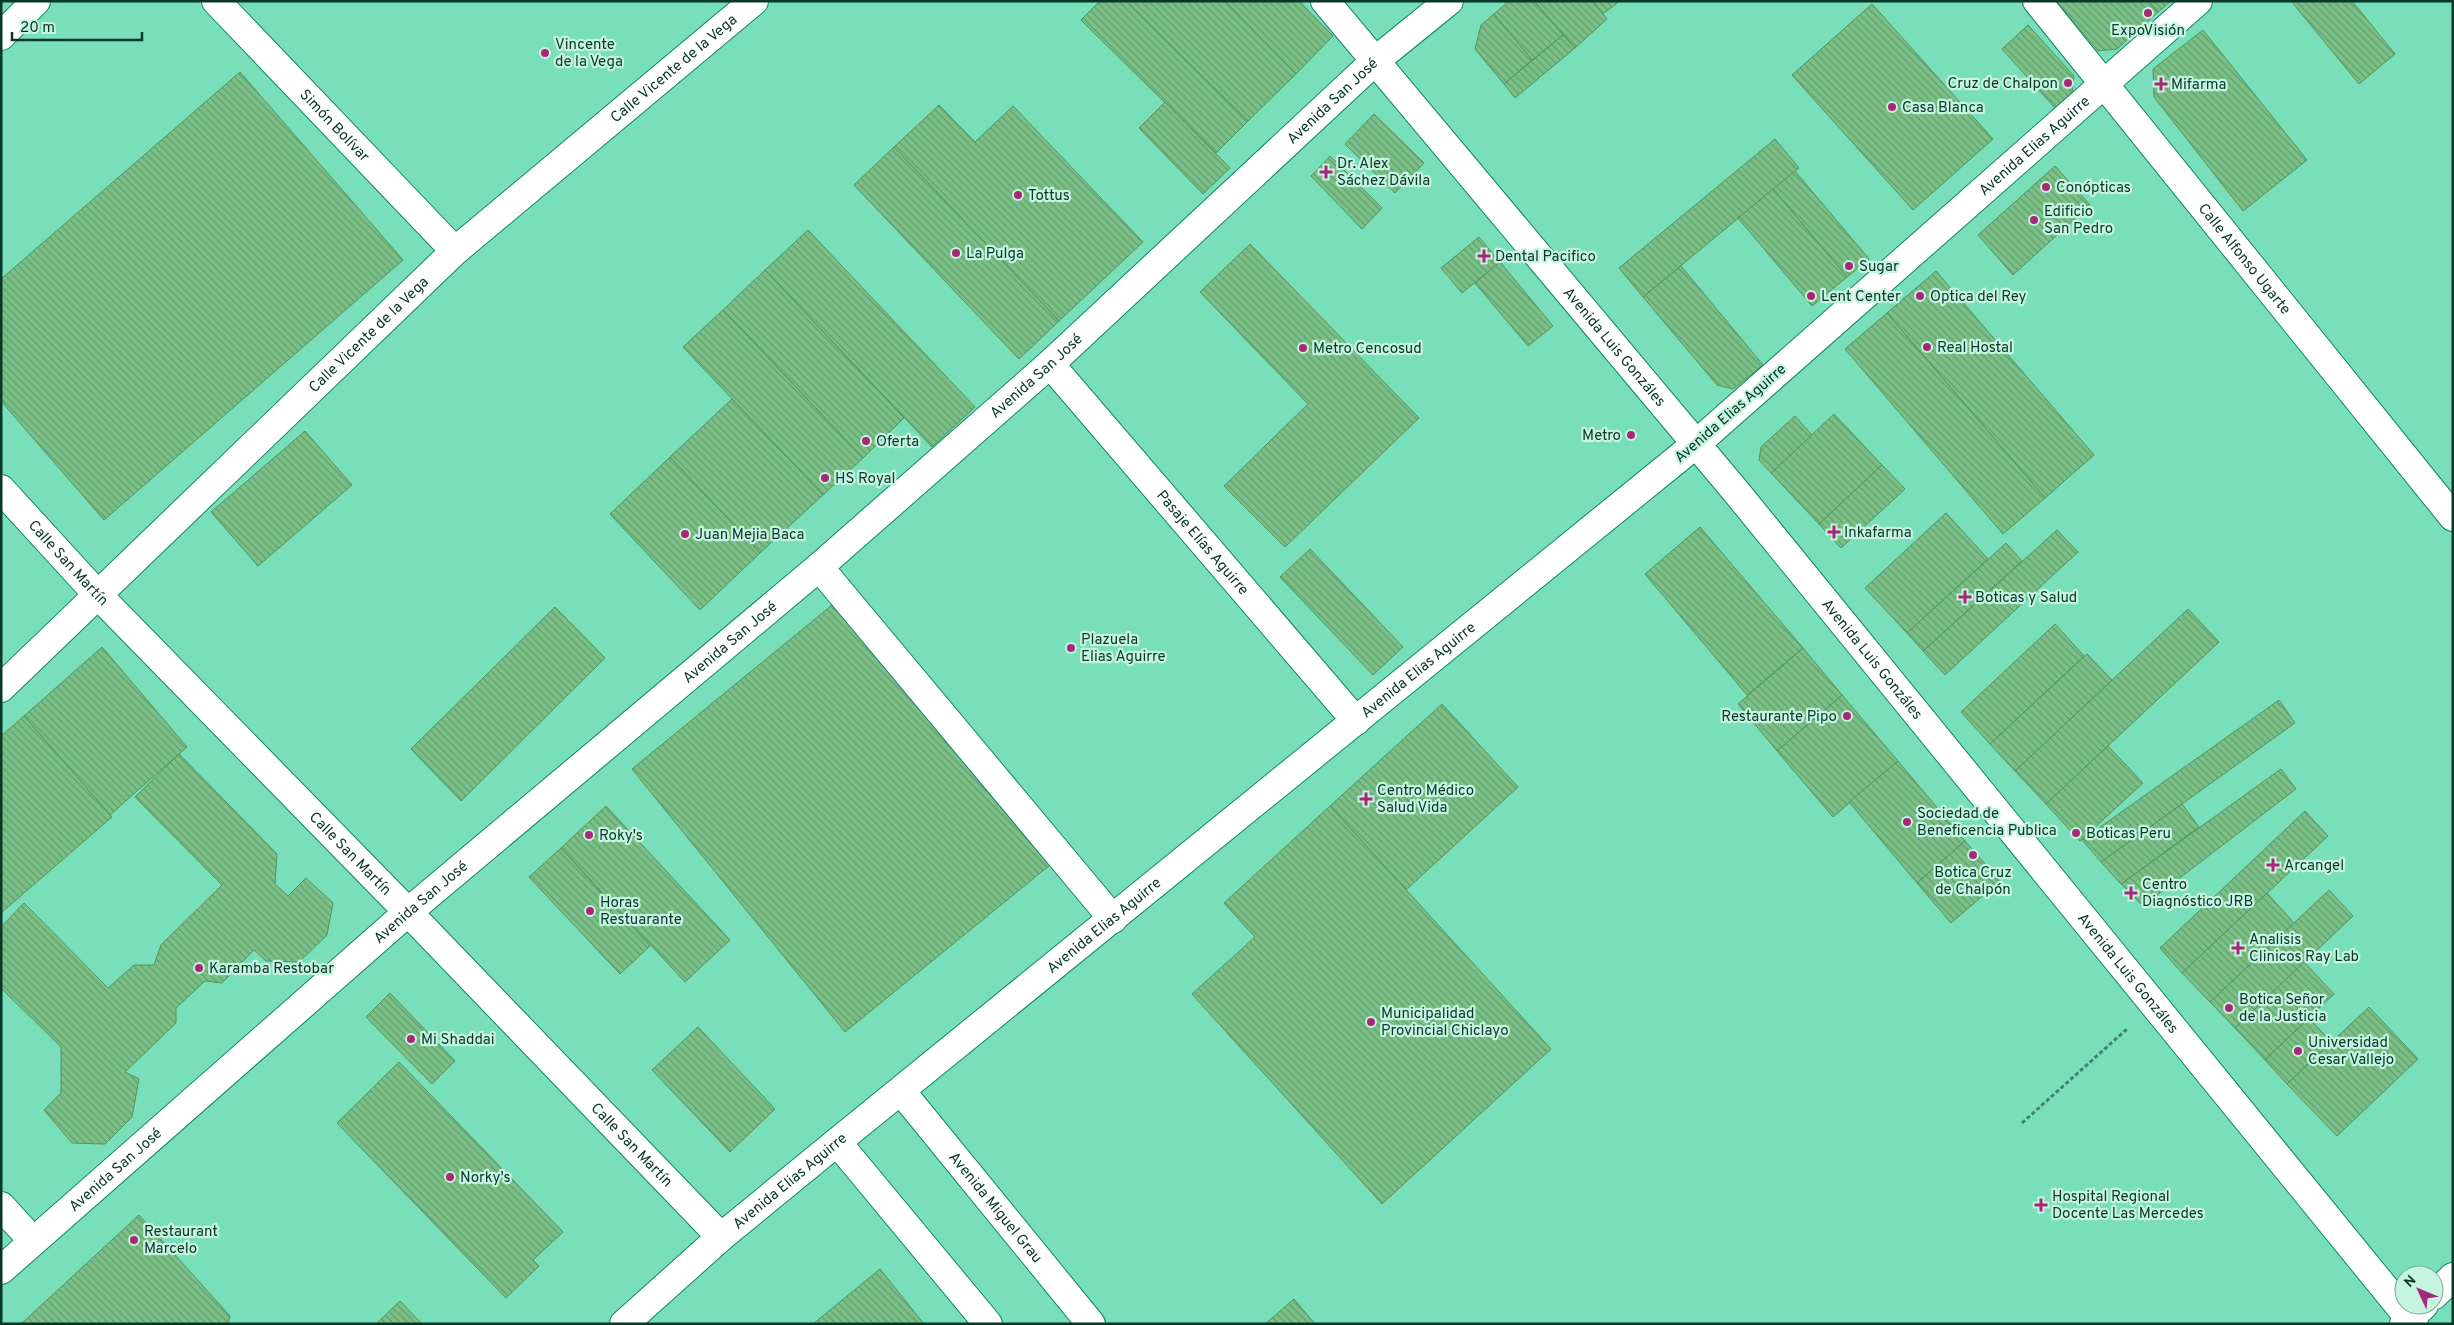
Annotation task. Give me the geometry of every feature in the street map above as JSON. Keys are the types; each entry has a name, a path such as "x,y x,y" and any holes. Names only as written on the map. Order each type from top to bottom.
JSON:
{"main road":[{"path":"1,36 36,1"},
{"name":"Simón Bolívar","path":"216,1 454,250"},
{"name":"Calle Vicente de la Vega","path":"1,688 454,250 754,1"},
{"name":"Avenida Luis Gonzáles","path":"1325,1 1696,444 2153,1005 2413,1318"},
{"name":"Avenida San José","path":"1,1270 408,912 819,567 1050,364 1375,61 1449,1"},
{"name":"Calle Alfonso Ugarte","path":"2037,1 2453,517"},
{"name":"Avenida Elias Aguirre","path":"624,1324 721,1237 1696,444 2198,1"},
{"name":"Pasaje Elías Aguirre","path":"1050,364 1356,721"},
{"name":"Calle San Martín","path":"1,489 97,594 408,912 721,1237"},
{"path":"819,567 1113,919"},
{"name":"Avenida Miguel Grau","path":"900,1091 1091,1324"},
{"path":"837,1142 988,1324"},
{"path":"1,1206 33,1241"}],"path":[{"path":"2022,1123 2153,1005"}],"building":[{"path":"1100,1 1126,1 1248,121 1216,153 1081,20"},
{"path":"1126,1 1225,1 1296,74 1248,121"},
{"path":"1225,1 1299,1 1333,36 1296,74"},
{"path":"1509,1 1534,1 1563,35 1532,60 1494,14"},
{"path":"1534,1 1593,1 1607,19 1575,48"},
{"path":"1593,1 1620,1 1603,14"},
{"path":"2056,1 2149,1 2158,12 2117,49 2098,51"},
{"path":"2149,1 2171,1 2158,12"},
{"path":"2291,1 2352,1 2395,54 2359,84"},
{"name":"Casa Blanca","path":"1872,4 1993,139 1913,210 1792,75"},
{"path":"1494,14 1532,60 1504,84 1475,49 1481,25"},
{"path":"2028,25 2074,76 2072,93 2055,108 2002,49"},
{"path":"2203,30 2307,160 2243,211 2154,97 2153,69"},
{"path":"1563,35 1575,48 1515,98 1504,84"},
{"path":"240,72 403,260 104,520 1,401 1,279"},
{"path":"1165,102 1230,168 1203,194 1139,128"},
{"name":"Tottus","path":"939,105 975,142 1013,106 1143,242 1059,321 894,147"},
{"path":"1374,114 1424,163 1395,193 1345,144"},
{"path":"1775,139 1799,168 1643,297 1619,268"},
{"name":"La Pulga","path":"894,147 1059,321 1019,359 854,185"},
{"path":"1330,156 1382,208 1362,229 1311,176"},
{"name":"Edificio San Pedro","path":"2055,166 2090,205 2013,275 1978,235"},
{"path":"1795,171 1869,259 1847,277 1773,189"},
{"path":"1773,189 1847,277 1812,306 1738,218"},
{"path":"808,230 975,407 932,447 765,270"},
{"path":"1479,237 1500,262 1462,293 1441,268"},
{"name":"Metro Cencosud","path":"1250,244 1419,418 1285,547 1224,486 1308,404 1200,292"},
{"path":"1500,262 1553,326 1528,346 1475,283"},
{"path":"1681,266 1763,365 1733,389 1717,385 1643,297"},
{"path":"765,270 904,418 863,458 723,310"},
{"path":"1936,271 2094,455 2045,498 1887,313"},
{"path":"723,310 863,458 823,495 683,347"},
{"path":"1887,313 2045,498 2003,534 1845,349"},
{"path":"732,399 823,495 760,553 670,457"},
{"path":"1834,414 1882,465 1819,524 1771,473"},
{"path":"1795,416 1812,435 1771,473 1759,460 1761,447"},
{"path":"305,431 352,485 258,566 211,512"},
{"name":"Juan Mejia Baca","path":"670,457 760,553 700,610 610,514"},
{"path":"1882,465 1905,489 1841,548 1819,524"},
{"path":"1946,513 1988,559 1907,633 1865,588"},
{"path":"1700,527 1803,648 1747,695 1645,574"},
{"path":"2057,530 2078,552 1945,675 1923,651"},
{"name":"Boticas y Salud","path":"2006,543 2022,561 1923,651 1907,633"},
{"path":"1310,549 1403,647 1373,675 1280,577"},
{"path":"837,601 1050,865 845,1032 632,769"},
{"path":"555,607 605,658 461,801 411,749"},
{"path":"2188,609 2219,642 2046,804 2015,771"},
{"path":"2055,624 2084,656 1990,744 1961,712"},
{"path":"102,647 187,747 110,815 24,716"},
{"path":"1803,648 1842,695 1777,751 1738,704"},
{"path":"2087,654 2112,680 2015,771 1990,744"},
{"path":"1842,695 1898,761 1833,817 1777,751"},
{"path":"2279,700 2295,723 2101,862 2082,840"},
{"path":"1442,704 1518,787 1406,890 1330,806"},
{"path":"24,716 112,817 1,913 1,736"},
{"path":"2108,746 2143,783 2080,841 2046,804"},
{"path":"179,754 277,854 275,884 288,896 306,878 333,903 327,935 299,962 266,961 254,950 222,983 205,981 176,1008 176,1023 125,1072 139,1079 132,1117 105,1144 72,1143 44,1110 61,1093 61,1047 1,988 1,927 24,903 108,988 134,965 154,965 161,945 222,885 135,797"},
{"name":"Sociedad de Beneficencia Publica","path":"1898,761 1965,841 1917,883 1849,802"},
{"path":"2281,769 2296,789 2143,906 2121,884"},
{"path":"2182,804 2199,827 2121,884 2101,862"},
{"path":"606,806 730,940 685,982 561,848"},
{"name":"Municipalidad Provincial Chiclayo","path":"1330,806 1551,1049 1382,1204 1192,994 1255,937 1224,903"},
{"name":"Arcangel","path":"2305,811 2328,836 2182,973 2160,948"},
{"path":"1965,841 2000,881 1951,923 1917,883"},
{"name":"Horas Restuarante","path":"561,848 650,946 620,974 529,877"},
{"path":"2329,890 2353,916 2235,1028 2210,1002"},
{"name":"Analisis Clinicos Ray Lab","path":"2267,893 2294,923 2210,1002 2182,973"},
{"path":"2304,962 2334,994 2265,1060 2235,1028"},
{"name":"Mi Shaddai","path":"390,993 455,1061 432,1084 366,1017"},
{"path":"2369,1007 2418,1059 2337,1136 2287,1084"},
{"name":"Universidad Cesar Vallejo","path":"2309,1018 2331,1042 2287,1084 2265,1060"},
{"path":"698,1027 775,1109 730,1152 652,1070"},
{"name":"Norky's","path":"399,1062 563,1232 533,1260 539,1266 506,1298 337,1123"},
{"path":"139,1215 230,1316 228,1324 21,1324"},
{"path":"880,1269 924,1324 813,1324"},
{"path":"1294,1299 1315,1324 1265,1324"},
{"path":"400,1301 422,1324 376,1324"}],"place":[{"name":"ExpoVisión","path":"2148,13"},
{"name":"Vincente de la Vega","path":"545,53"},
{"name":"Cruz de Chalpon","path":"2068,83"},
{"name":"Mifarma","path":"2161,84"},
{"name":"Casa Blanca","path":"1892,107"},
{"name":"Dr. Alex Sáchez Dávila","path":"1326,172"},
{"name":"Conópticas","path":"2046,187"},
{"name":"Tottus","path":"1018,195"},
{"name":"Edificio San Pedro","path":"2034,220"},
{"name":"La Pulga","path":"956,253"},
{"name":"Dental Pacifico","path":"1484,256"},
{"name":"Sugar","path":"1849,266"},
{"name":"Lent Center","path":"1811,296"},
{"name":"Optica del Rey","path":"1920,296"},
{"name":"Real Hostal","path":"1927,347"},
{"name":"Metro Cencosud","path":"1303,348"},
{"name":"Metro","path":"1631,435"},
{"name":"Oferta","path":"866,441"},
{"name":"HS Royal","path":"825,478"},
{"name":"Inkafarma","path":"1834,532"},
{"name":"Juan Mejia Baca","path":"685,534"},
{"name":"Boticas y Salud","path":"1965,597"},
{"name":"Plazuela Elias Aguirre","path":"1071,648"},
{"name":"Restaurante Pipo","path":"1847,716"},
{"name":"Centro Médico Salud Vida","path":"1366,799"},
{"name":"Sociedad de Beneficencia Publica","path":"1907,822"},
{"name":"Boticas Peru","path":"2076,833"},
{"name":"Roky's","path":"589,835"},
{"name":"Botica Cruz de Chalpón","path":"1973,855"},
{"name":"Arcangel","path":"2273,865"},
{"name":"Centro Diagnóstico JRB","path":"2131,893"},
{"name":"Horas Restuarante","path":"590,911"},
{"name":"Analisis Clinicos Ray Lab","path":"2238,948"},
{"name":"Karamba Restobar","path":"199,968"},
{"name":"Botica Señor de la Justicia","path":"2229,1008"},
{"name":"Municipalidad Provincial Chiclayo","path":"1371,1022"},
{"name":"Mi Shaddai","path":"411,1039"},
{"name":"Universidad Cesar Vallejo","path":"2298,1051"},
{"name":"Norky's","path":"450,1177"},
{"name":"Hospital Regional Docente Las Mercedes","path":"2041,1205"},
{"name":"Restaurant Marcelo","path":"134,1240"}]}
